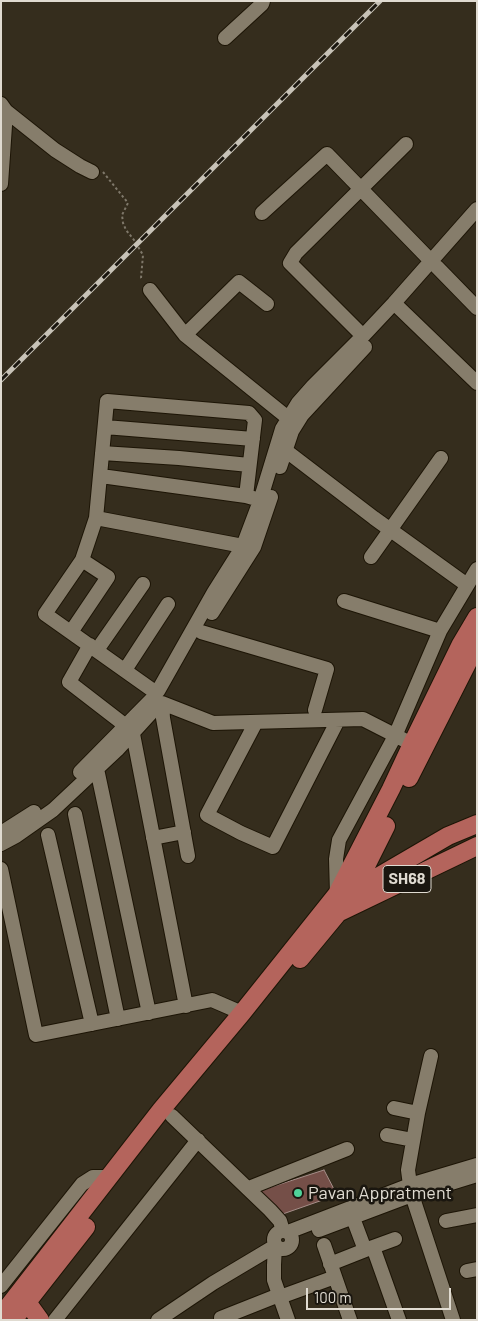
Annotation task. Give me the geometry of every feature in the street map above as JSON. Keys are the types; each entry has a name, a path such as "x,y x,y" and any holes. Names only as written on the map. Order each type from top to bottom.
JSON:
{"main road":[{"path":"13,1320 242,1027 338,913 345,893 412,744 461,644 477,617"},
{"path":"1,1316 161,1110 318,918 345,893 477,644"},
{"name":"SH68","path":"345,893 448,836 477,824"},
{"name":"SH68","path":"318,918 338,913 477,846"},
{"path":"27,1302 40,1320"}],"street":[{"path":"225,38 263,1"},
{"path":"4,107 55,150 92,172"},
{"path":"1,184 4,107"},
{"path":"363,336 290,263 296,253 406,144"},
{"path":"262,213 327,154 477,308"},
{"path":"1,844 16,836 40,814 97,769 158,698 257,540 285,450 292,431 302,415 434,264 477,209"},
{"path":"434,264 477,222"},
{"path":"185,335 239,282 267,304"},
{"path":"150,290 185,335 288,418"},
{"path":"188,856 164,718 158,698 210,598 243,546 260,500 282,429 288,418 313,386 363,336 397,306"},
{"path":"397,306 477,383"},
{"path":"246,496 255,420 249,413 107,401 96,518 82,560 45,614 125,670 158,698 213,723 363,720 412,744"},
{"path":"105,427 252,439"},
{"path":"285,450 467,585"},
{"path":"102,453 249,465"},
{"path":"371,558 441,458"},
{"path":"101,476 246,496 260,500"},
{"path":"96,518 243,546"},
{"path":"71,632 108,577 82,560"},
{"path":"345,893 336,859 339,840 396,736 440,631 477,568"},
{"path":"143,584 69,682 129,730 153,838 186,1006"},
{"path":"344,601 440,631"},
{"path":"125,670 168,604"},
{"path":"201,632 327,669 314,710"},
{"path":"256,722 207,815 273,847 338,720"},
{"path":"1,834 40,814 72,780 129,730"},
{"path":"97,769 149,1013"},
{"path":"75,814 118,1019"},
{"path":"153,838 184,832"},
{"path":"48,835 92,1024"},
{"path":"1,869 36,1035 212,1000 242,1013"},
{"path":"431,1056 408,1170 411,1190 453,1320"},
{"path":"394,1108 418,1113"},
{"path":"172,1116 276,1215 288,1235"},
{"path":"387,1135 413,1140"},
{"path":"55,1320 198,1140"},
{"path":"249,1188 347,1149"},
{"path":"288,1235 477,1165"},
{"path":"288,1320 274,1280 275,1246 273,1242 274,1236 279,1232 288,1235 353,1218 411,1190 477,1175"},
{"path":"1,1286 82,1184 93,1177 109,1177"},
{"path":"446,1221 477,1215"},
{"path":"353,1218 369,1248 399,1320"},
{"path":"330,1264 394,1239"},
{"path":"324,1245 350,1320"},
{"path":"158,1320 275,1246"},
{"path":"220,1319 335,1277"}],"path":[{"path":"92,172 103,172 128,203 124,210 123,223 143,255 141,278 150,290"}],"building":[{"name":"Pavan Appratment","path":"324,1170 337,1195 277,1216 259,1191"}],"railway":[{"path":"1,380 380,1"}],"place":[{"name":"Pavan Appratment","path":"298,1193"}]}
